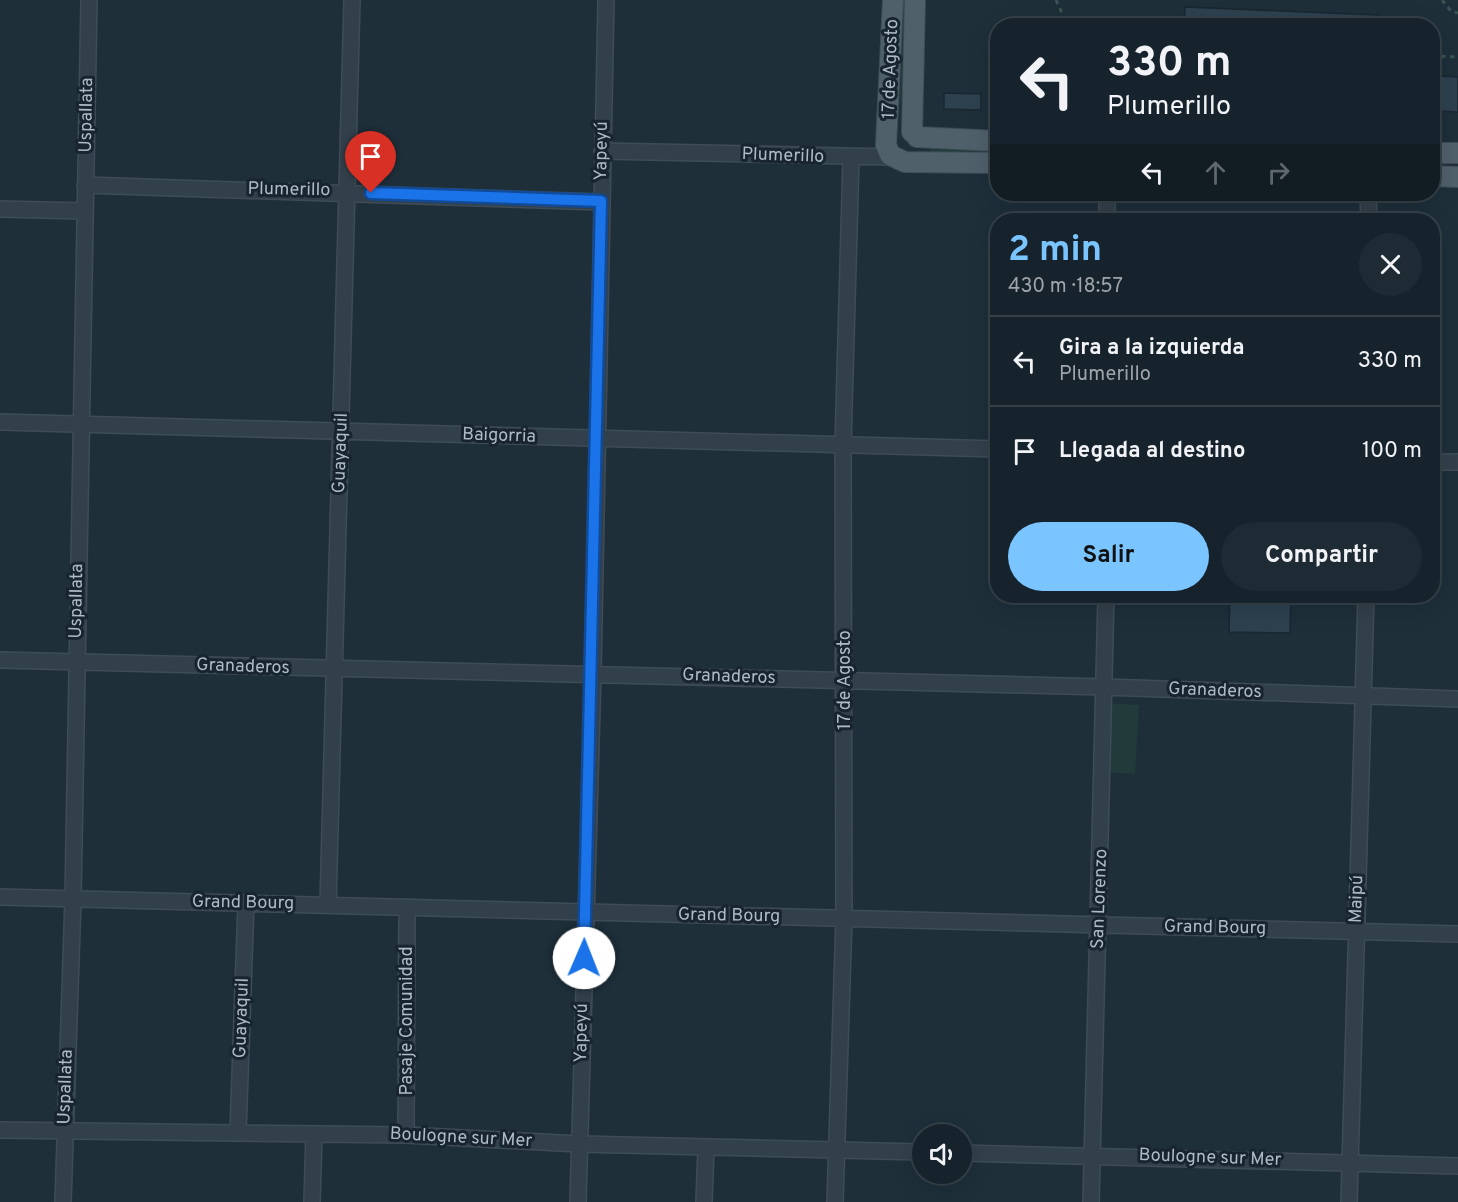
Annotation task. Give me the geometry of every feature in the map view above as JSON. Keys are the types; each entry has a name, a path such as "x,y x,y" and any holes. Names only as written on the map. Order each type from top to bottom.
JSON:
{"main road":[{"name":"17 de Agosto","path":"893,0 897,152 918,152 914,134 915,0"},
{"path":"990,140 914,134 898,130 897,152 990,162"},
{"path":"1440,153 1458,153"},
{"path":"1440,176 1458,177"}],"street":[{"name":"Uspallata","path":"63,1202 73,899 89,0"},
{"name":"Guayaquil","path":"328,905 352,0"},
{"name":"Yapeyú","path":"578,1202 593,673 606,0"},
{"name":"Plumerillo","path":"602,151 851,158 897,152"},
{"name":"17 de Agosto","path":"835,1202 844,918 843,445 851,158"},
{"name":"Plumerillo","path":"85,185 601,201"},
{"path":"0,209 85,211"},
{"name":"Baigorria","path":"0,422 990,449"},
{"path":"1440,462 1458,462"},
{"name":"San Lorenzo","path":"1091,1202 1106,687 1106,603"},
{"name":"Maipú","path":"1349,1202 1366,603"},
{"name":"Granaderos","path":"0,660 335,670 593,673 1458,699"},
{"name":"Grand Bourg","path":"0,897 1458,934"},
{"name":"Guayaquil","path":"238,1133 246,903"},
{"name":"Pasaje Comunidad","path":"406,1135 407,907"},
{"name":"Boulogne sur Mer","path":"0,1130 406,1135 579,1144 912,1152"},
{"path":"312,1202 314,1134"},
{"path":"704,1202 706,1147"},
{"name":"Boulogne sur Mer","path":"972,1153 1458,1166"}],"path":[{"path":"1056,0 1064,18"},
{"path":"1442,0 1451,11 1458,13"},
{"path":"1440,57 1458,57"}],"green space":[{"path":"900,0 907,0 905,96 900,101 899,121"},
{"path":"929,147 990,148 990,157 931,154"},
{"path":"1107,703 1139,705 1135,774 1104,772"}],"building":[{"path":"1185,7 1377,15 1377,18 1184,18"},
{"path":"1440,76 1458,77 1458,112 1440,111"},
{"path":"944,93 981,94 981,110 944,109"},
{"path":"1230,603 1291,603 1290,633 1229,632"}],"route":[{"path":"371,193 601,201 593,673 584,958"}]}
